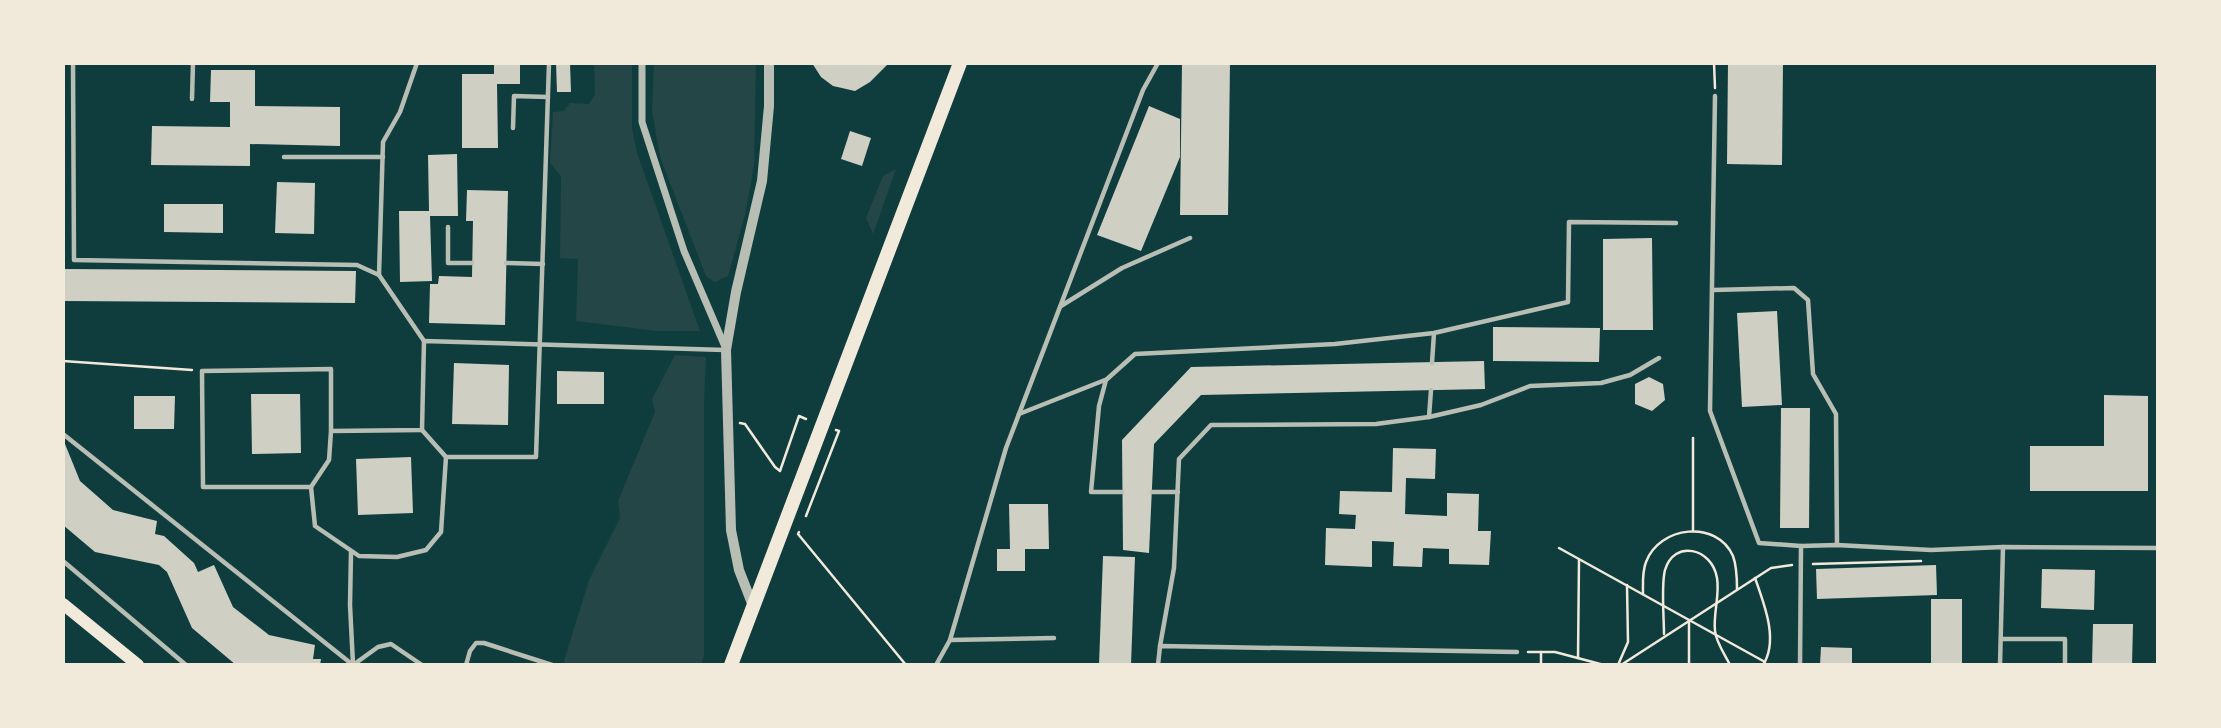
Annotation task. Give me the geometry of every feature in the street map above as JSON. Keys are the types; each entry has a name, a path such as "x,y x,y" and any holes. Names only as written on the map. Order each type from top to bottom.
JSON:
{"main road":[{"path":"731,665 960,63"},
{"path":"63,604 138,665"}],"street":[{"path":"642,63 642,122 684,251 726,350"},
{"path":"754,606 739,570 731,530 726,350 736,292 762,181 769,106 769,63"}],"lane":[{"path":"73,63 75,260 357,265 379,275 424,341 422,430 446,457 441,532 426,550 397,557 359,556 315,526 311,487 329,460 331,369 202,371 204,487 311,487"},
{"path":"192,63 192,99"},
{"path":"379,275 383,142 400,112 418,63"},
{"path":"446,457 536,457 549,63"},
{"path":"936,665 950,640 1006,448 1143,90 1158,63"},
{"path":"513,128 514,96 548,97"},
{"path":"1715,96 1710,411 1759,543 1931,550 2003,547 2158,548"},
{"path":"284,157 383,157"},
{"path":"1019,414 1105,380 1135,354 1335,344 1434,333 1568,302 1569,222 1676,223"},
{"path":"448,228 448,263 472,263"},
{"path":"1060,307 1122,268 1189,238"},
{"path":"506,263 543,264"},
{"path":"1713,290 1794,288 1808,300 1813,374 1836,414 1837,545"},
{"path":"1432,363 1434,333"},
{"path":"424,341 726,350"},
{"path":"1158,665 1174,568 1179,459 1211,425 1376,424 1429,417 1481,405 1530,386 1601,383 1630,375 1659,358"},
{"path":"1105,380 1099,405 1091,492 1122,492"},
{"path":"1429,417 1431,390"},
{"path":"331,431 422,430"},
{"path":"63,434 353,665 351,552"},
{"path":"1152,492 1178,492"},
{"path":"1800,665 1801,546"},
{"path":"2000,665 2003,547"},
{"path":"63,561 186,665"},
{"path":"950,640 1054,638"},
{"path":"2001,639 2065,639 2064,665"},
{"path":"466,665 470,651 477,643 484,643 552,665"},
{"path":"353,665 378,647 391,644 422,665"},
{"path":"1160,646 1517,652"}],"path":[{"path":"1714,63 1715,96"},
{"path":"63,361 202,371"},
{"path":"740,424 745,424 780,471 799,416 806,419"},
{"path":"832,428 839,431 798,534 906,665"},
{"path":"1693,438 1693,531"},
{"path":"1643,594 1646,560 1655,547 1684,531 1705,533 1718,539 1732,554 1737,569 1737,590"},
{"path":"1559,548 1764,664 1770,642 1767,612 1755,578"},
{"path":"1664,636 1665,569 1674,557 1691,550 1702,554 1710,561 1717,578 1715,634 1730,665"},
{"path":"1620,665 1771,568 1800,564 1926,561 1931,550"},
{"path":"1578,658 1579,559"},
{"path":"1620,665 1628,642 1627,585"},
{"path":"1689,620 1689,665"},
{"path":"1517,652 1555,652 1604,665"},
{"path":"1541,652 1541,665"}],"shaded area":[{"path":"594,63 632,63 632,128 637,153 700,331 657,331 576,321 578,259 560,258 561,176 550,163 553,112 564,111 570,103 589,104 595,94"},
{"path":"654,63 756,63 754,165 745,215 728,276 715,282 706,276 660,157 652,110"},
{"path":"896,169 873,234 866,218 883,176"},
{"path":"675,355 706,357 704,656 701,665 566,665 564,661 589,580 620,518 618,501 655,412 652,399"}],"building":[{"path":"494,63 520,63 520,84 497,84 498,148 462,148 462,74 494,74"},
{"path":"556,63 570,63 571,92 557,92"},
{"path":"812,63 889,63 870,82 855,91 833,86 821,77"},
{"path":"1182,63 1230,63 1228,215 1180,215"},
{"path":"1728,63 1783,63 1782,165 1727,164"},
{"path":"211,70 255,70 255,106 340,107 340,146 250,144 250,166 151,165 152,126 230,127 230,102 210,102"},
{"path":"1149,106 1180,119 1180,157 1141,251 1097,235"},
{"path":"850,131 871,138 862,166 841,159"},
{"path":"457,154 458,216 430,216 432,281 400,282 399,211 429,211 428,155"},
{"path":"277,182 315,183 314,234 275,233"},
{"path":"467,190 508,191 505,325 429,323 430,284 438,284 439,276 472,277 473,221 466,221"},
{"path":"164,204 223,204 223,233 164,232"},
{"path":"1652,238 1653,330 1603,330 1603,239"},
{"path":"63,269 356,271 355,303 63,301"},
{"path":"1777,311 1782,405 1742,407 1737,313"},
{"path":"1493,327 1600,328 1599,362 1493,361"},
{"path":"1484,361 1485,389 1201,395 1154,444 1149,553 1123,550 1122,440 1191,367"},
{"path":"454,363 509,365 508,425 452,424"},
{"path":"557,371 604,372 604,404 557,404"},
{"path":"1649,377 1663,384 1665,400 1652,411 1635,404 1635,384"},
{"path":"251,394 300,394 301,453 252,454"},
{"path":"2104,395 2148,396 2148,491 2030,491 2030,446 2104,446"},
{"path":"134,396 175,396 174,429 134,429"},
{"path":"1781,408 1810,408 1809,528 1780,528"},
{"path":"63,439 80,481 113,510 157,521 155,534 164,536 194,563 198,572 214,565 233,607 269,635 315,645 313,659 321,659 320,665 236,665 192,628 167,572 159,565 95,552 63,525"},
{"path":"1393,448 1436,449 1435,479 1406,478 1405,514 1447,516 1447,493 1479,494 1478,531 1491,531 1489,565 1449,564 1449,549 1423,548 1422,567 1393,566 1394,542 1372,541 1372,567 1325,565 1326,528 1355,529 1356,515 1339,514 1340,491 1392,492"},
{"path":"411,457 413,513 358,515 356,459"},
{"path":"1009,504 1048,504 1049,549 1025,549 1025,571 997,571 997,549 1010,549"},
{"path":"1103,556 1135,557 1131,665 1099,665"},
{"path":"1936,565 1937,595 1817,599 1816,569"},
{"path":"2042,569 2095,570 2094,610 2041,608"},
{"path":"1931,599 1962,599 1962,665 1931,665"},
{"path":"2093,624 2133,624 2132,665 2092,665"},
{"path":"1821,647 1852,648 1852,665 1820,665"}]}
